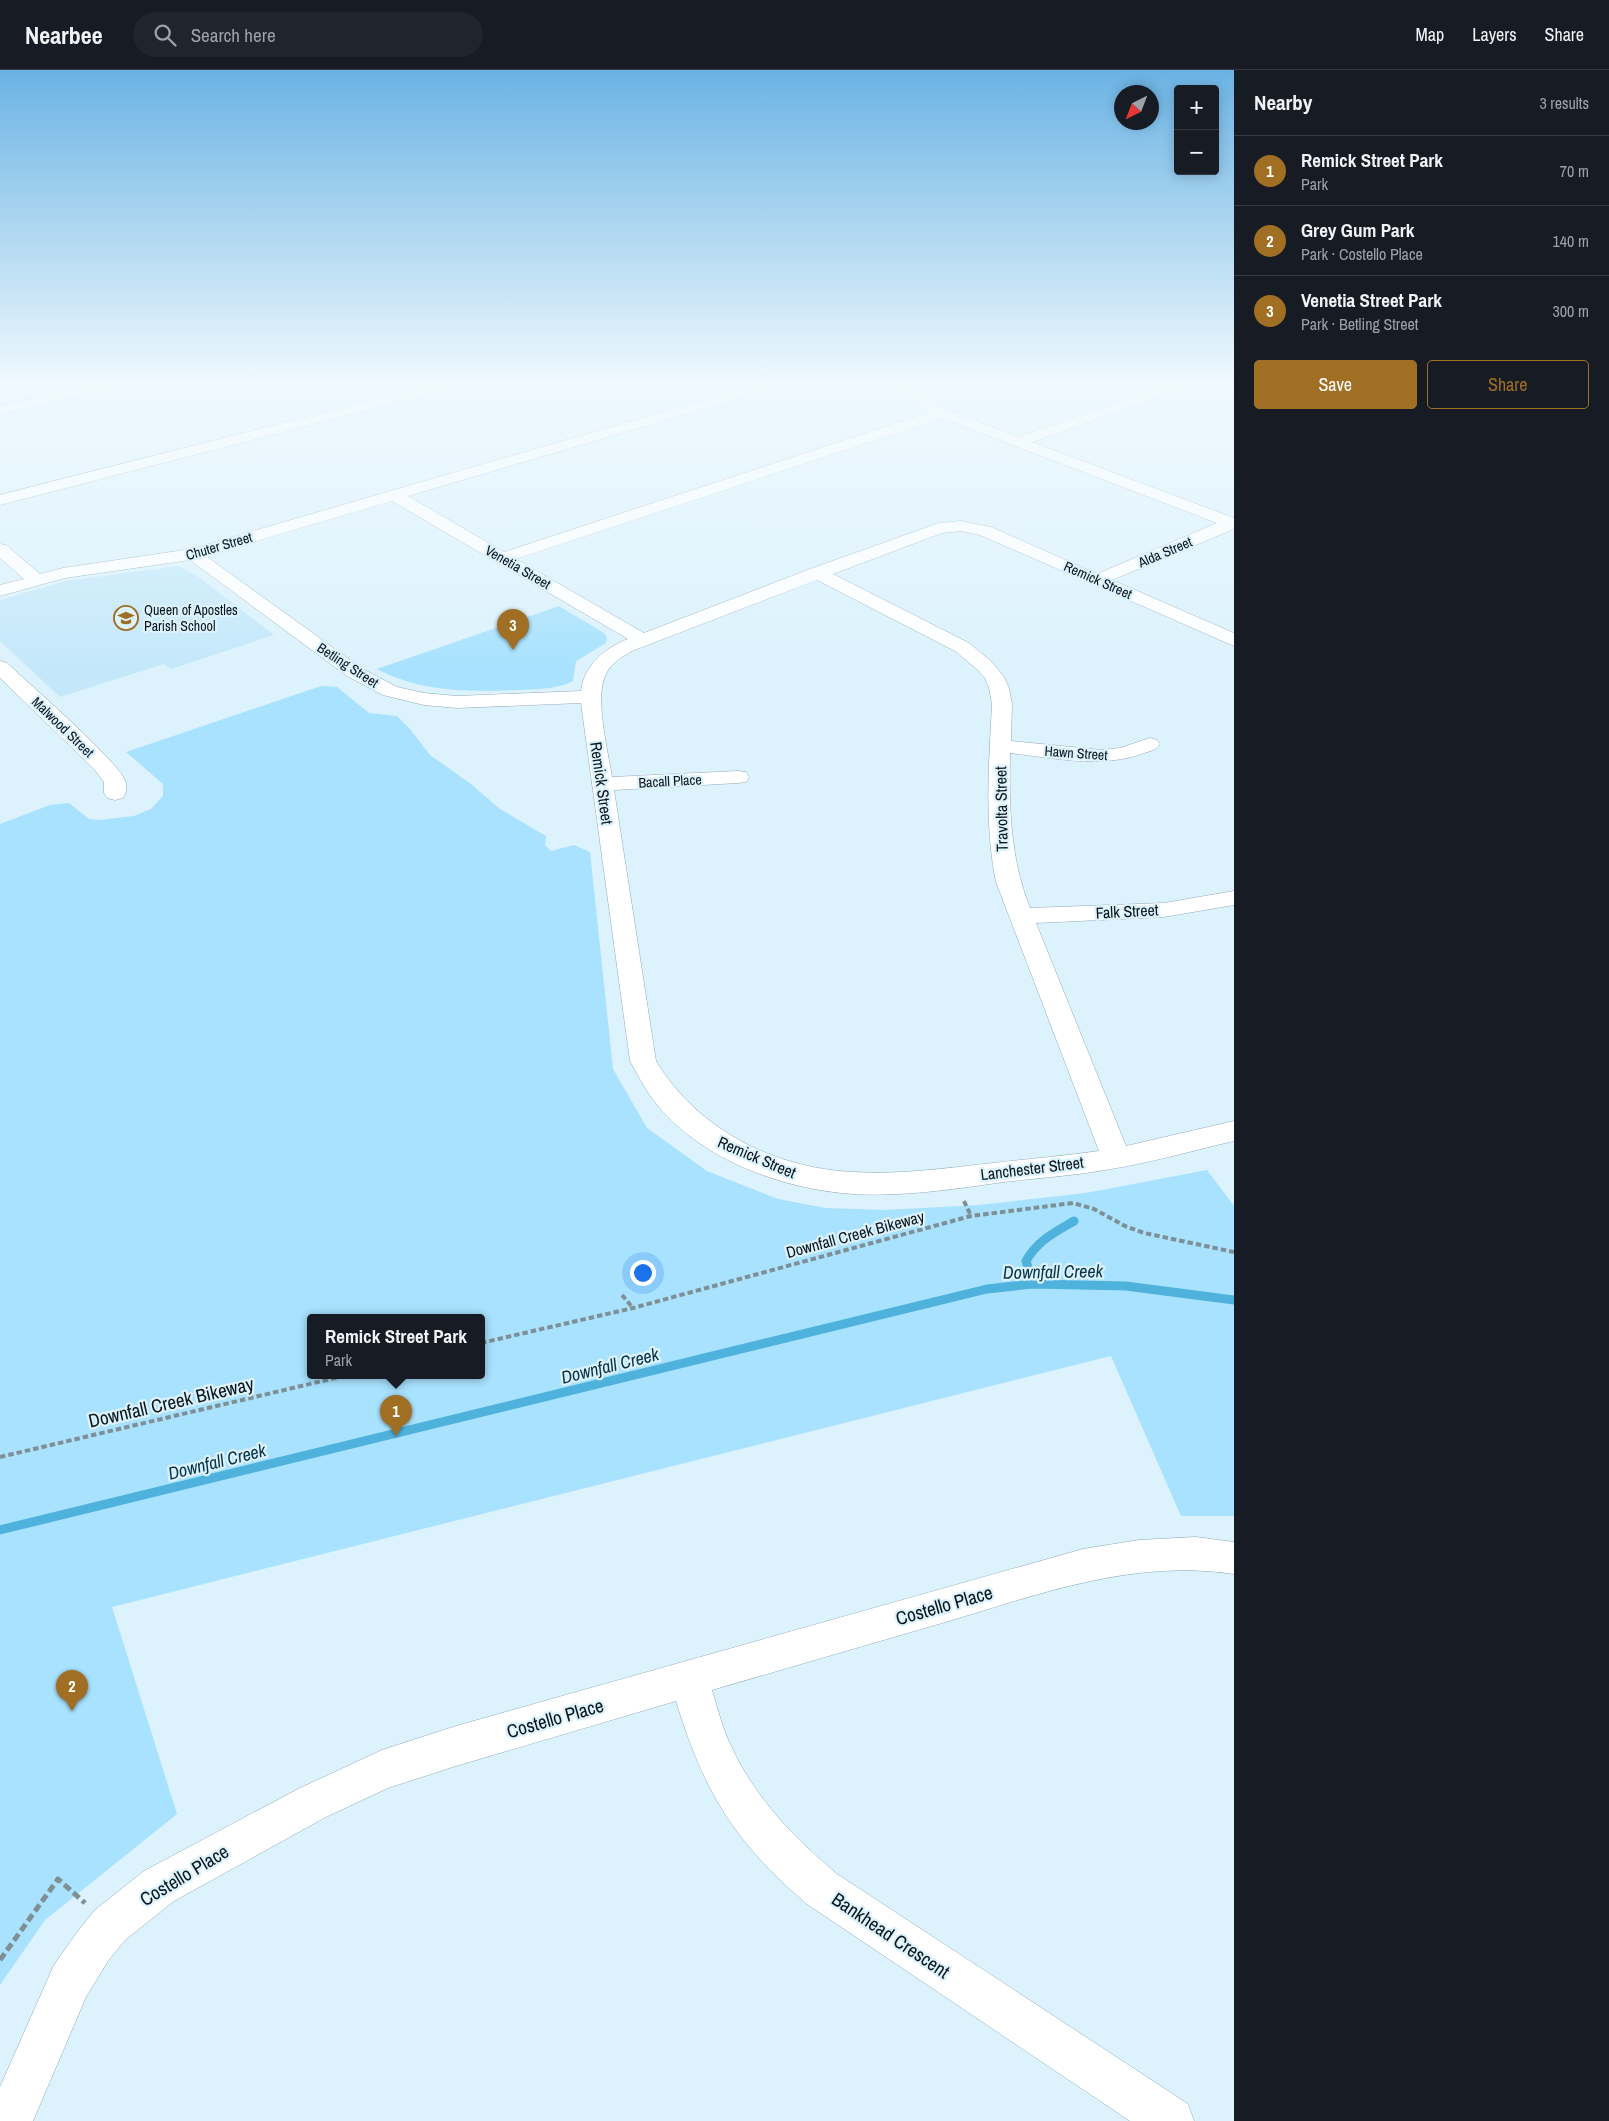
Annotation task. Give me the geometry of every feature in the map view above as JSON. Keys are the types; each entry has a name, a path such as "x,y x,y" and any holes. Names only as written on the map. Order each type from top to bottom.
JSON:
{"street":[{"path":"0,500 87,478"},
{"name":"Chuter Street","path":"0,591 71,572 193,554 453,478"},
{"path":"502,558 746,478"},
{"path":"1111,478 1233,524"},
{"name":"Venetia Street","path":"394,495 642,640"},
{"name":"Remick Street","path":"828,1180 805,1177 768,1164 736,1151 707,1135 669,1103 653,1082 643,1062 590,696 592,677 601,664 617,651 642,640 816,573 939,528 961,522 1234,640"},
{"name":"Alda Street","path":"1097,580 1233,524"},
{"path":"0,549 36,580"},
{"name":"Betling Street","path":"193,554 354,672 377,686 424,699 457,702 590,696"},
{"name":"Travolta Street","path":"816,573 946,638 974,655 994,678 999,688 1002,704 998,810 1001,854 1020,916 1116,1158"},
{"name":"Malwood Street","path":"0,667 103,765 115,782 115,793"},
{"name":"Hawn Street","path":"1001,746 1102,756 1123,754 1150,744"},
{"name":"Bacall Place","path":"602,784 738,777"},
{"name":"Falk Street","path":"1020,916 1164,910 1234,898"},
{"name":"Lanchester Street","path":"828,1180 878,1184 1116,1158 1234,1131"},
{"name":"Costello Place","path":"15,2108 70,1981 110,1924 159,1886 312,1803 382,1770 456,1746 1083,1565 1132,1555 1179,1553 1234,1558"},
{"name":"Bankhead Crescent","path":"689,1680 722,1772 736,1798 774,1846 796,1868 822,1889 1171,2121"}],"path":[{"name":"Downfall Creek Bikeway","path":"485,1343 633,1308 971,1216 1073,1203 1094,1209 1125,1226 1144,1233 1234,1252"},
{"path":"622,1295 633,1308"},
{"name":"Downfall Creek Bikeway","path":"0,1457 331,1379"},
{"path":"0,1960 58,1879 110,1924"}],"shaded area":[{"name":"Queen of Apostles Parish School","path":"179,566 200,578 274,635 171,669 164,664 60,697 0,641 0,600 66,581"},
{"path":"559,606 604,633 607,637 606,643 576,661 573,681 566,684 552,688 498,691 445,689 394,677 377,669"},
{"path":"321,686 337,687 369,713 397,716 410,729 430,755 471,784 500,809 546,836 545,845 551,851 574,845 590,852 613,1069 647,1128 707,1171 778,1199 825,1208 884,1210 979,1205 1086,1193 1207,1170 1234,1206 1234,1516 1181,1516 1111,1356 112,1607 177,1814 45,1920 0,1985 0,824 50,805 69,803 89,819 100,820 134,816 151,809 163,796 163,784 126,752"}],"waterway":[{"path":"1033,1284 1026,1261 1030,1254 1047,1238 1074,1221"},
{"name":"Downfall Creek","path":"0,1530 987,1289 1033,1284"},
{"name":"Downfall Creek","path":"1033,1284 1126,1286 1234,1300"}],"place":[{"name":"Queen of Apostles Parish School","path":"126,618"},
{"name":"Venetia Street Park","path":"513,650"},
{"name":"Remick Street Park","path":"396,1436"},
{"name":"Grey Gum Park","path":"72,1711"}]}
